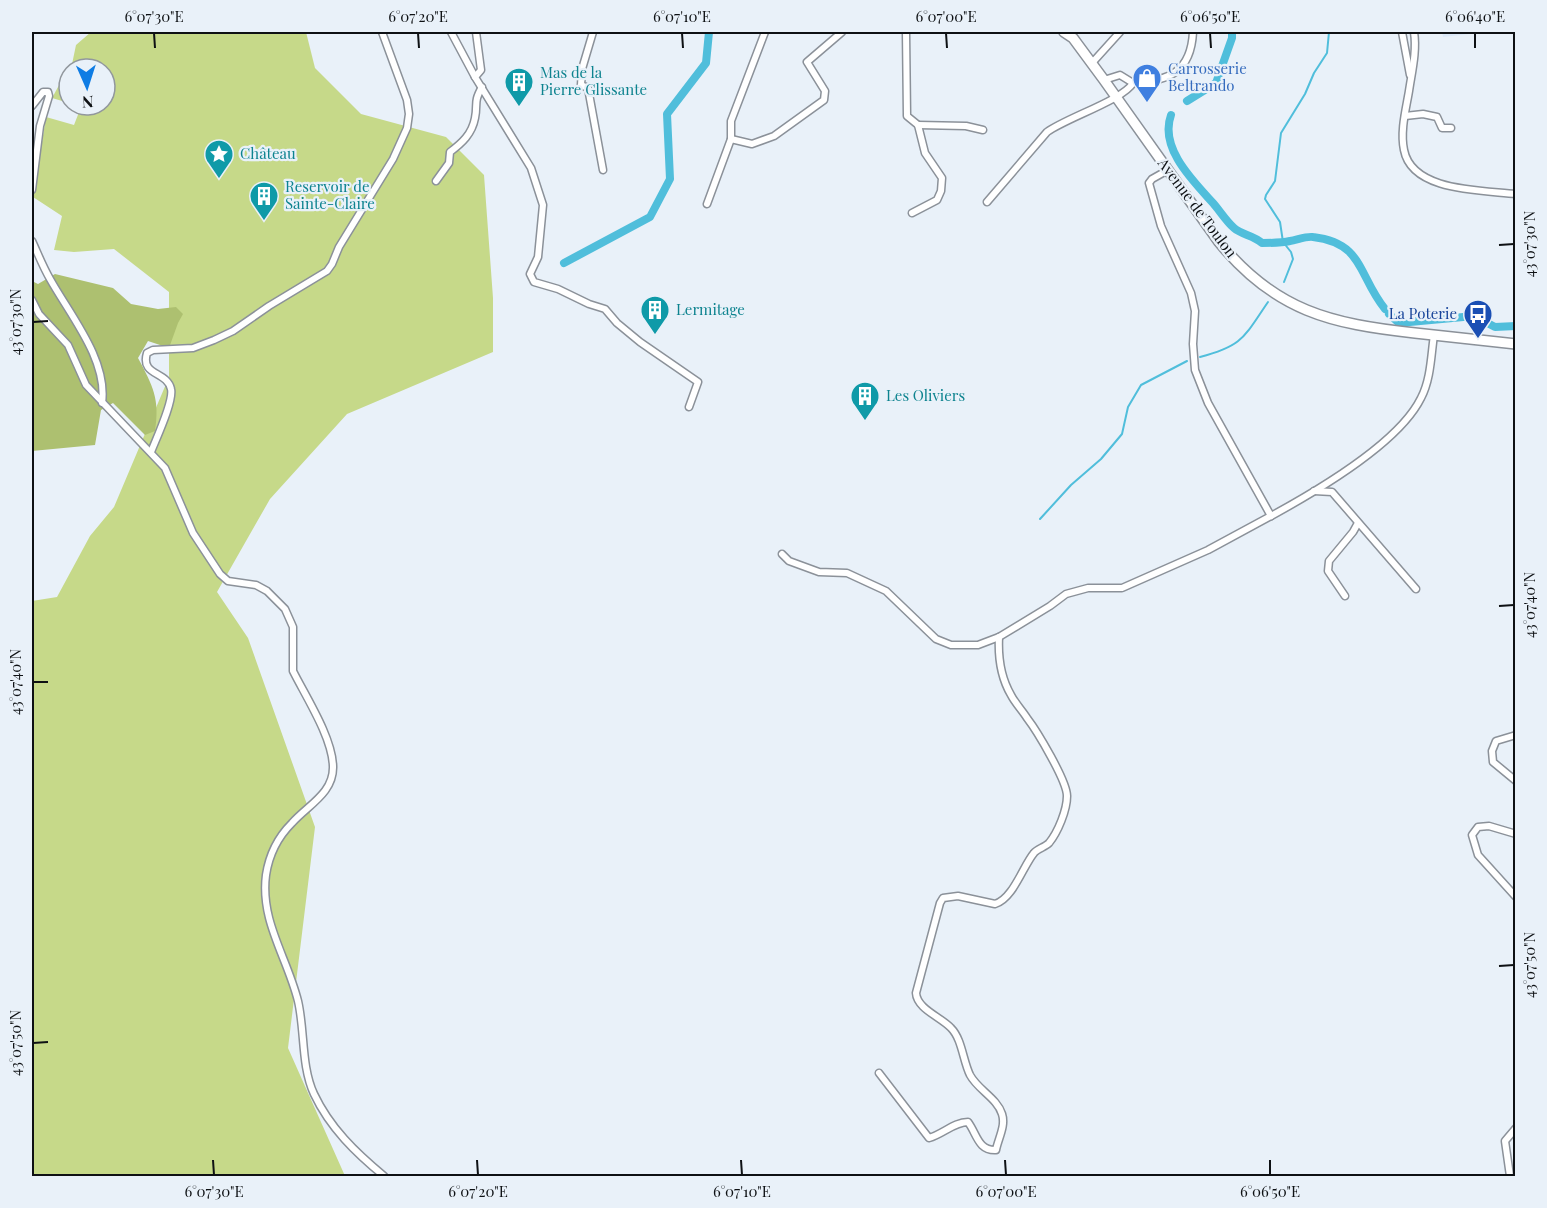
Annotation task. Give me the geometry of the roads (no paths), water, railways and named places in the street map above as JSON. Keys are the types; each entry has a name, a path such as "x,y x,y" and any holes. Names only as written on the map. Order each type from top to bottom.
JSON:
{"main road":[{"name":"Avenue de Toulon","path":"1064,32 1073,38 1092,63 1233,259 1270,291 1307,311 1328,319 1371,328 1515,344"}],"street":[{"path":"151,452 172,392 170,384 147,367 145,360 147,353 153,350 193,348 214,340 233,331 269,306 327,272 339,247 393,159 407,128 409,114 407,100 382,32"},
{"path":"451,32 475,77 531,168 543,205 538,257 530,274 534,282 558,289 605,309 617,323 640,342 698,382 689,407"},
{"path":"475,77 481,70 476,32"},
{"path":"593,32 582,69 581,85 588,88 603,170"},
{"path":"707,204 731,139 731,121 765,32"},
{"path":"731,139 752,144 774,135 824,100 825,91 807,62 842,32"},
{"path":"906,32 908,116 918,125 925,153 942,178 941,191 937,200 912,213"},
{"path":"1092,63 1120,32"},
{"path":"1104,80 1120,75 1133,82 1155,81 1168,77 1178,70 1190,54 1193,32"},
{"path":"1402,32 1411,81"},
{"path":"1414,32 1414,61 1403,140 1409,164 1423,177 1443,185 1515,194"},
{"path":"987,202 1047,132 1116,97 1130,88 1133,82"},
{"path":"436,181 449,163 450,152 466,140 475,119 476,99 482,87"},
{"path":"32,106 42,92 48,92 49,96 40,126 32,190"},
{"path":"1405,116 1423,114 1437,117 1442,128 1451,128"},
{"path":"918,125 966,126 983,130"},
{"path":"1168,170 1149,183 1161,226 1191,292 1195,311 1193,344 1195,370 1208,403 1271,516"},
{"path":"32,241 50,278 92,350 103,393 102,403"},
{"path":"32,300 39,314 68,345 86,385 151,452 170,475 193,533 220,573 228,581 256,585 267,591 285,609 291,620 294,634 291,665 316,715 330,751 333,777 323,795 291,823 275,847 266,876 267,915 298,1002 313,1092 332,1125 348,1144 384,1176"},
{"path":"782,554 789,561 819,572 847,573 877,585 936,639 951,645 978,645 999,637 1066,594 1088,588 1122,588 1208,550 1314,491 1342,472 1399,428 1413,412 1427,385 1434,335"},
{"path":"1314,491 1332,492 1416,589"},
{"path":"1346,596 1328,571 1328,566 1329,561 1358,523"},
{"path":"879,1073 929,1138 939,1135 960,1122 968,1122 982,1147 996,1150 1002,1129 1002,1112 971,1076 954,1031 927,1010 916,998 916,993 943,898 958,896 999,903 1012,889 1034,852 1048,843 1062,819 1066,791 1039,735 1011,695 999,660 999,637"},
{"path":"1515,735 1496,741 1492,751 1493,762 1515,781"},
{"path":"1515,834 1489,826 1478,828 1472,835 1478,855 1515,897"},
{"path":"1510,1176 1505,1141 1515,1128"}],"waterway":[{"path":"564,263 650,217 670,179 667,114 706,63 709,32"},
{"path":"1187,101 1216,83 1232,32"},
{"path":"1284,282 1293,259 1291,252 1283,242 1280,222 1265,199 1275,181 1281,133 1327,53 1329,32"},
{"path":"1171,115 1170,140 1180,163 1234,228 1262,243 1310,237 1330,240 1342,246 1358,263 1385,309"},
{"path":"1200,357 1234,344 1247,332 1268,302"},
{"path":"1389,314 1399,323 1474,316 1495,327 1516,326"},
{"path":"1040,519 1071,485 1101,459 1122,434 1128,407 1141,385 1187,361"}],"place":[{"name":"Carrosserie Beltrando","path":"1147,104"},
{"name":"Mas de la Pierre Glissante","path":"519,108"},
{"name":"Château","path":"219,180"},
{"name":"Reservoir de Sainte-Claire","path":"264,222"},
{"name":"Lermitage","path":"655,336"},
{"name":"La Poterie","path":"1478,340"},
{"name":"Les Oliviers","path":"865,422"}]}
